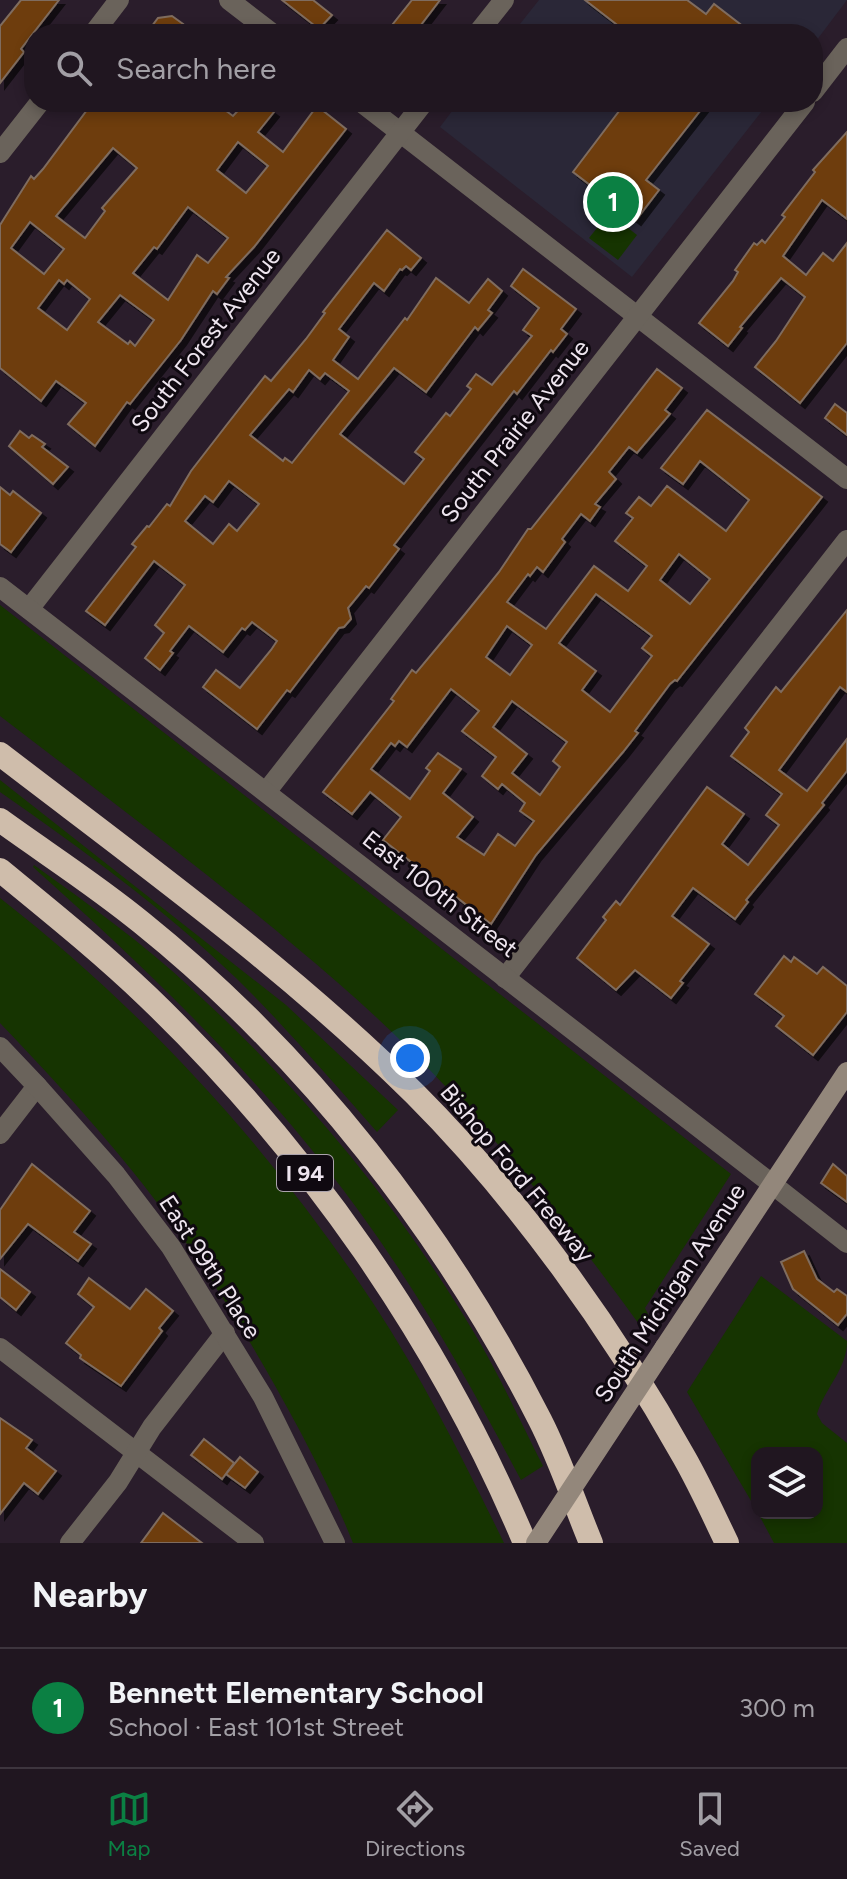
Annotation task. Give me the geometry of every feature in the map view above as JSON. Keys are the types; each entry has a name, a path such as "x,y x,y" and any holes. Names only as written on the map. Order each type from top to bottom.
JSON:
{"highway":[{"name":"Bishop Ford Freeway","path":"0,754 213,917 341,1024 416,1096 492,1180 552,1255 615,1344 685,1457 727,1543"},
{"path":"0,820 142,922 254,1023 343,1121 413,1211 478,1310 541,1422 591,1543"},
{"name":"I 94","path":"0,870 148,996 238,1091 331,1205 402,1306 456,1399 525,1543"}],"main road":[{"name":"South Michigan Avenue","path":"536,1543 847,1072"}],"street":[{"path":"101,24 119,0"},
{"path":"229,0 260,24"},
{"path":"485,24 504,0"},
{"path":"823,79 847,48"},
{"path":"0,153 32,112"},
{"path":"374,112 847,479"},
{"name":"South Forest Avenue","path":"29,609 416,112"},
{"name":"South Prairie Avenue","path":"266,792 797,112"},
{"path":"505,978 847,540"},
{"name":"East 100th Street","path":"0,587 847,1243"},
{"name":"East 99th Place","path":"0,1047 116,1175 171,1247 263,1397 331,1541"},
{"path":"0,1134 37,1086"},
{"path":"70,1543 118,1482 152,1427 225,1333"},
{"path":"0,1348 254,1543"}],"shaded area":[{"path":"539,0 847,0 823,32 823,24 520,24"},
{"path":"451,112 761,112 632,277 440,127"}],"green space":[{"path":"609,213 637,235 618,260 589,238"},
{"path":"0,605 731,1174 645,1308 651,1320 644,1331 575,1238 501,1148 380,1021 255,913 0,716"},
{"path":"0,780 286,1005 398,1110 377,1132 236,978 122,880 0,792"},
{"path":"34,865 173,972 232,1027 309,1107 379,1193 444,1284 492,1364 543,1466 521,1480 476,1396 411,1287 355,1205 271,1101 179,1004"},
{"path":"0,898 105,987 155,1035 203,1085 292,1191 334,1246 409,1361 504,1543 353,1543 288,1408 231,1311 185,1241 97,1128 0,1023"},
{"path":"761,1276 847,1341 840,1370 817,1414 822,1423 847,1443 847,1543 774,1543 761,1519 823,1519 823,1447 751,1447 751,1501 687,1392"}],"building":[{"path":"21,0 59,0 40,24 24,24 24,45 21,49 24,52 0,83 0,26"},
{"path":"282,0 313,0 332,15 324,24 313,24"},
{"path":"412,0 440,0 422,24 393,24"},
{"path":"585,0 687,0 706,14 714,4 740,24 616,24"},
{"path":"172,16 183,24 154,24 158,18"},
{"path":"86,112 228,112 233,116 237,112 274,112 258,132 283,152 313,112 325,112 346,129 254,247 226,277 229,278 217,294 213,291 181,340 130,404 127,402 95,446 68,424 86,403 56,381 41,401 0,368 0,225 31,176 34,179","holes":["238,142 268,166 246,193 217,170","113,148 137,168 102,208 105,211 85,238 56,216","188,207 228,238 208,263 197,255 168,300 133,273 154,247 157,249","30,222 64,249 44,274 11,248","59,280 64,284 67,280 90,299 67,330 38,308","120,295 154,320 135,346 98,322"]},
{"path":"618,112 699,112 646,180 659,190 636,220 573,172"},
{"path":"847,132 847,219 822,200 783,256 806,275 823,253 833,261 847,243 847,343 800,403 755,367 805,297 781,278 728,346 699,323 733,281 738,272 735,270 754,243 757,245 762,240 765,243 815,172 813,170"},
{"path":"387,230 421,258 411,270 406,266 400,269 384,291 374,283 339,329 349,337 333,360 358,379 405,318 407,320 436,278 469,303 488,279 502,291 488,310 492,313 478,330 475,327 426,392 394,368 340,434 404,484 424,459 415,452 446,413 450,416 471,389 467,386 476,374 492,385 532,336 523,330 539,308 511,286 523,269 576,309 561,329 567,334 517,394 514,391 394,545 399,549 369,588 366,586 348,608 351,619 339,628 257,729 203,687 216,670 240,688 271,650 277,641 252,622 245,630 242,628 223,652 189,626 160,670 145,658 164,633 155,625 185,585 154,561 105,625 86,611 136,547 132,544 167,504 170,506 191,471 265,376 271,381 306,339 323,312","holes":["309,370 320,379 325,373 349,391 292,463 285,458 283,461 250,435 289,389 293,392","229,481 259,504 237,531 229,524 213,544 185,521 205,496 213,502"]},
{"path":"657,369 682,388 665,410 670,414 637,453 629,447 609,472 616,479 595,504 600,507 590,521 581,514 543,572 537,567 530,576 528,574 507,602 546,629 594,566 628,591 647,566 615,541 633,518 626,513 639,497 651,506 667,486 726,531 749,500 700,461 683,484 661,468 707,410 822,497 677,681 670,684 623,752 536,855 491,924 383,840 401,817 370,792 352,814 323,792 394,701 391,699 412,670 416,673 465,614 528,529","holes":["679,554 710,579 690,604 660,580","596,594 652,636 642,648 652,656 610,712 582,690 596,671 559,643","507,626 532,645 510,675 486,657","451,689 479,711 462,731 496,757 482,776 498,789 502,784 525,803 520,811 534,821 515,846 498,834 484,855 457,837 473,817 443,793 461,769 438,753 426,768 430,771 410,799 371,769 391,743 395,746 399,741 407,747","512,701 567,742 553,761 560,767 540,795 512,773 527,754 493,727"]},
{"path":"835,404 847,413 847,435 825,418"},
{"path":"20,431 45,444 42,447 68,467 53,484 9,446"},
{"path":"0,487 10,495 13,491 41,513 11,552 0,544"},
{"path":"847,610 847,692 840,687 779,770 807,791 847,739 847,771 822,803 824,805 746,900 748,902 735,919 693,888 672,916 709,944 680,981 683,983 671,998 635,970 616,990 577,958 606,920 603,917 616,901 620,905 707,787 744,814 722,844 748,865 779,825 766,815 782,794 731,756 749,732 745,728 776,687 781,692"},
{"path":"784,956 791,962 794,957 817,974 823,967 847,986 847,1012 813,1055 776,1026 784,1016 755,994"},
{"path":"32,1164 90,1211 74,1232 91,1244 78,1261 28,1224 0,1259 0,1210"},
{"path":"833,1164 847,1176 847,1202 821,1183"},
{"path":"804,1251 817,1279 834,1292 837,1289 847,1296 847,1314 838,1325 793,1289 781,1262"},
{"path":"0,1269 30,1292 16,1310 0,1297"},
{"path":"89,1278 130,1309 146,1289 173,1311 121,1386 80,1358 81,1355 66,1343 94,1307 78,1294"},
{"path":"0,1418 32,1440 26,1448 56,1471 38,1494 24,1483 0,1514"},
{"path":"204,1439 234,1463 222,1479 191,1455"},
{"path":"240,1457 258,1472 245,1488 226,1474"},
{"path":"163,1513 202,1543 141,1543"}],"place":[{"name":"Bennett Elementary School","path":"613,202"}]}
